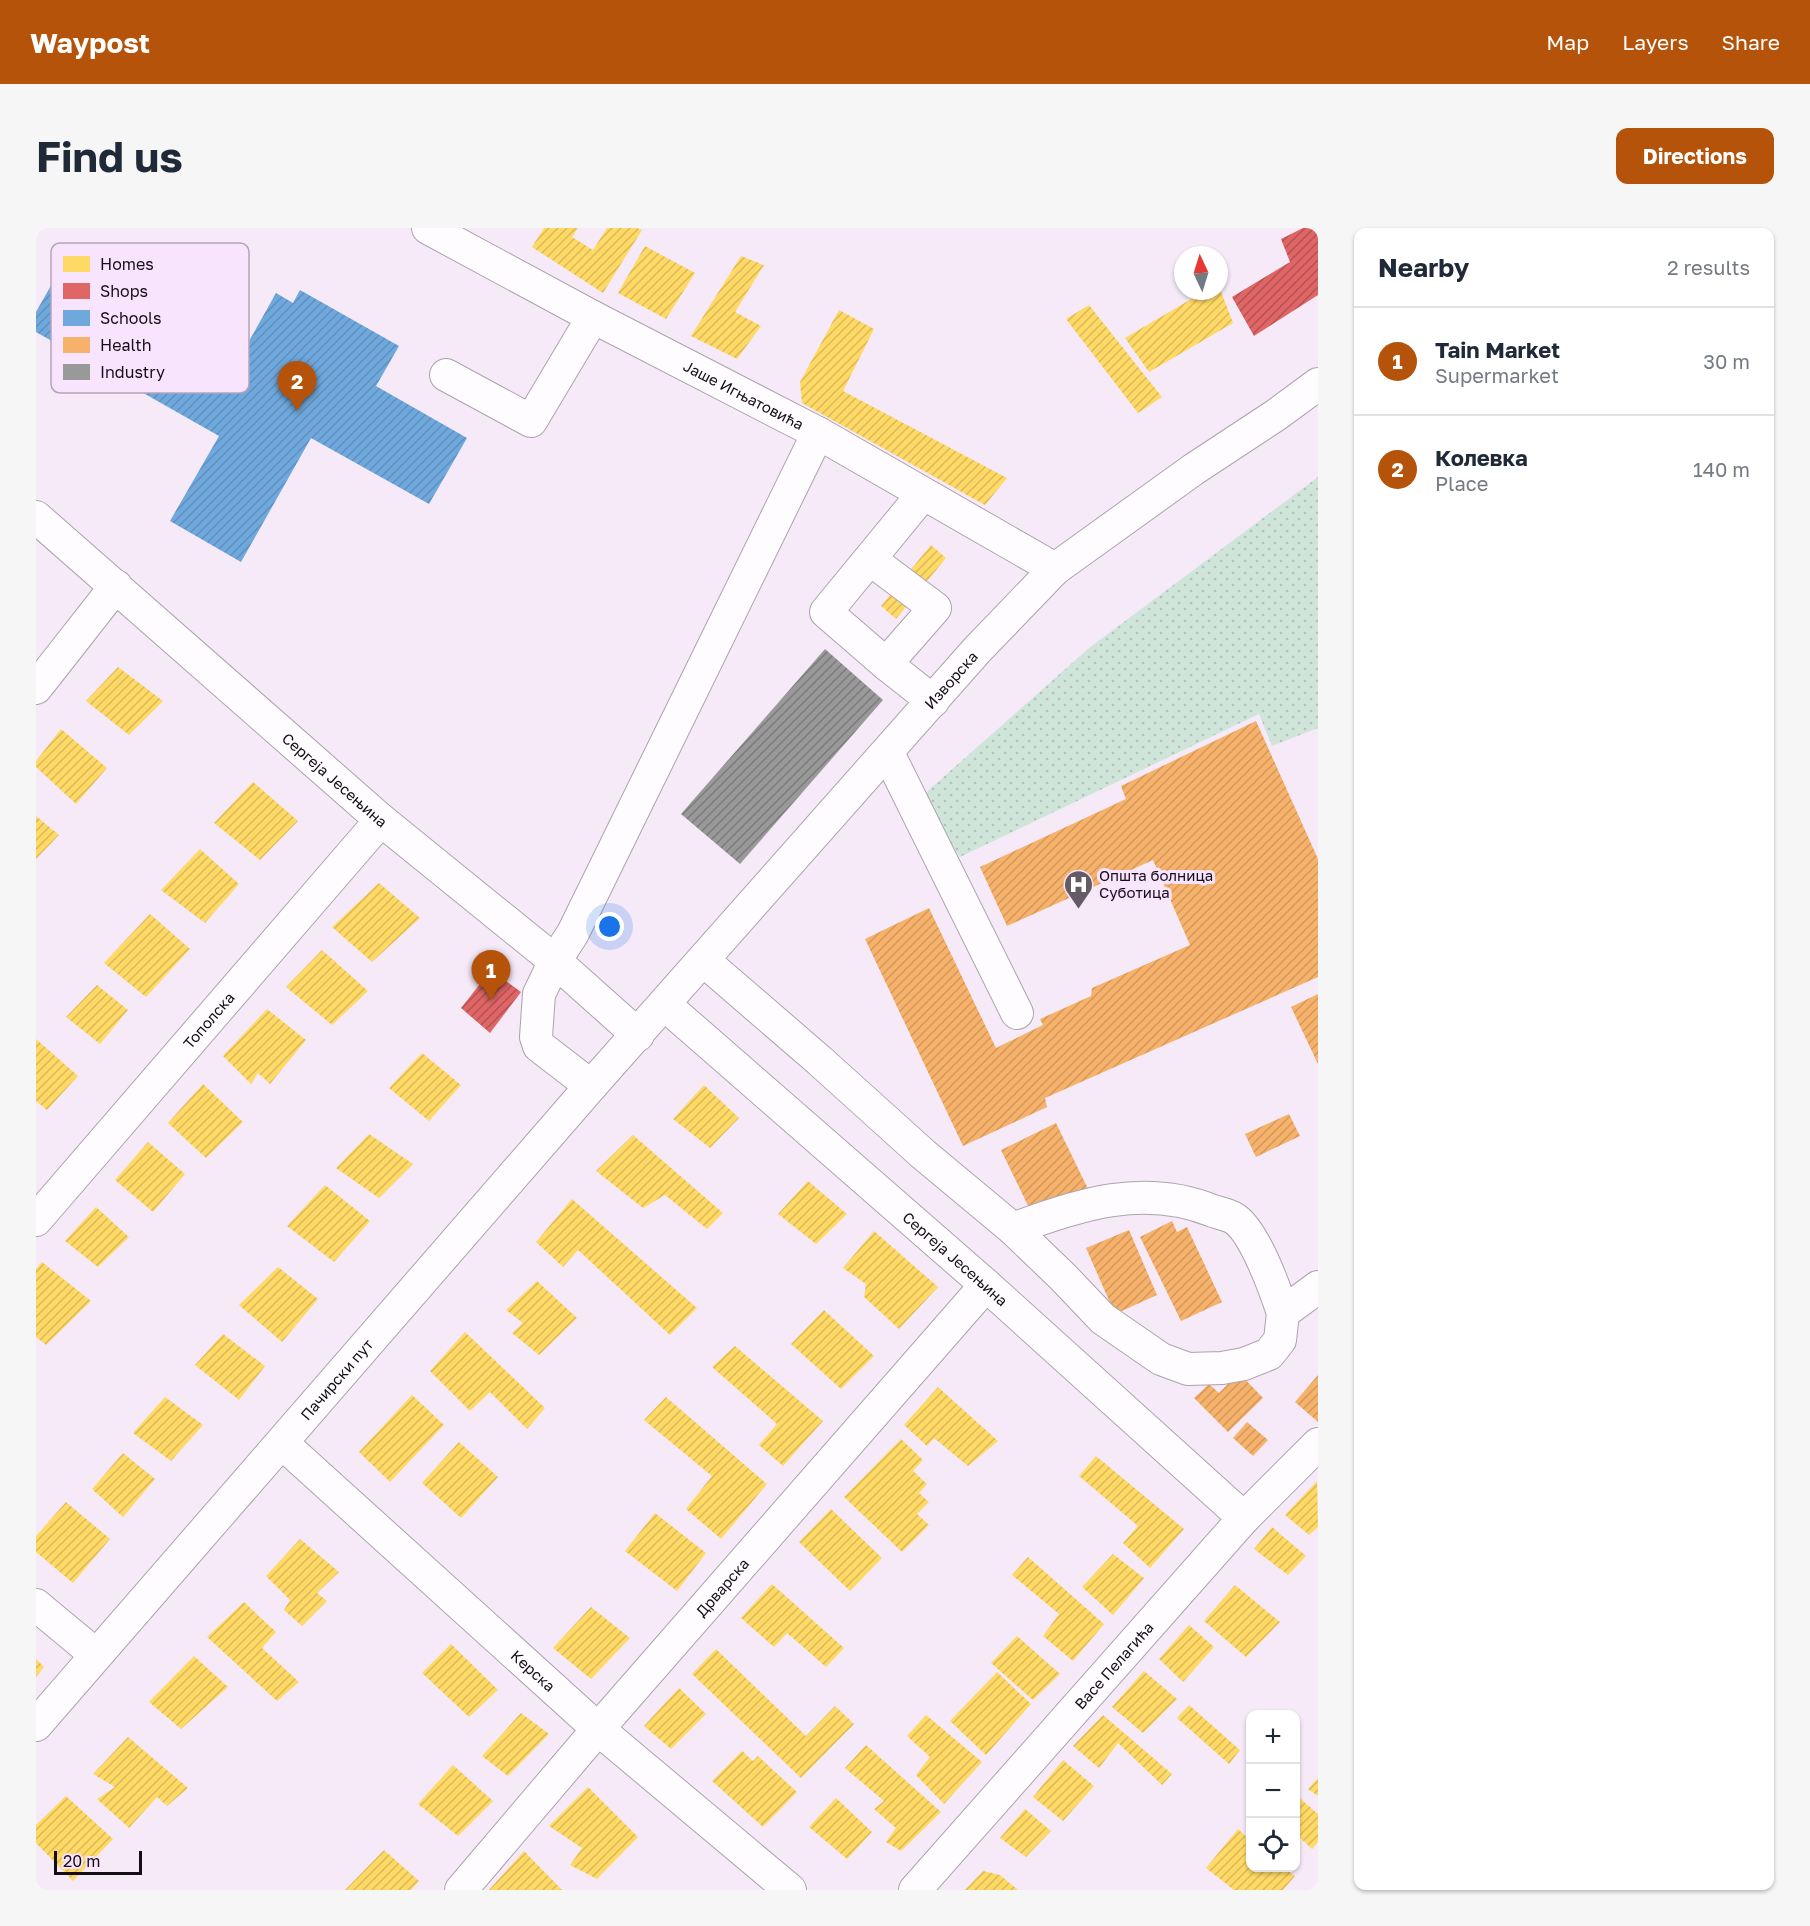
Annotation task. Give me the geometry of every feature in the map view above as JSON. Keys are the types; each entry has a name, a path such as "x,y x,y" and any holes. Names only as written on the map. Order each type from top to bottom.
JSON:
{"street":[{"name":"Јаше Игњатовића","path":"428,228 593,317 818,433 1055,569"},
{"path":"446,375 531,421 593,317"},
{"name":"Изворска","path":"638,1035 977,650 1055,569 1194,469 1276,415 1318,384"},
{"path":"591,1086 539,1046 536,1037 539,994 555,961 573,933 818,433"},
{"path":"923,494 826,612 885,664 933,701"},
{"name":"Сергеја Јесењина","path":"36,517 381,820 555,961 638,1035"},
{"path":"871,560 935,608 885,664"},
{"path":"36,688 116,586"},
{"path":"888,753 1017,1013"},
{"name":"Тополска","path":"36,1220 381,820"},
{"path":"703,960 820,1061 923,1155 1013,1229 1103,1319 1161,1359 1188,1369 1222,1368 1244,1364 1269,1354 1280,1340 1283,1313 1253,1242 1235,1220 1192,1202 1156,1197 1101,1201 1046,1216 1013,1229"},
{"name":"Сергеја Јесењина","path":"664,1004 986,1286 1244,1518"},
{"name":"Пачирски пут","path":"36,1725 591,1086 638,1035"},
{"name":"Дрварска","path":"461,1890 598,1729 986,1286"},
{"path":"1283,1313 1318,1287"},
{"name":"Керска","path":"282,1443 598,1729 790,1890"},
{"name":"Васе Пелагића","path":"915,1890 1244,1518 1318,1444"},
{"path":"36,1605 96,1654"}],"green space":[{"path":"1318,477 1318,728 1272,746 1259,714 960,857 922,796 1089,648"}],"building: Homes":[{"path":"544,228 578,228 572,237 593,250 607,228 642,230 603,293 532,247"},
{"path":"645,246 695,273 666,319 618,293"},
{"path":"741,256 764,265 735,312 761,326 737,359 691,336"},
{"path":"1190,300 1224,300 1233,323 1149,372 1125,338"},
{"path":"1089,305 1162,397 1138,413 1066,319"},
{"path":"839,310 874,329 843,391 1007,478 985,505 802,403 800,382"},
{"path":"931,545 946,558 896,619 881,606"},
{"path":"118,667 163,701 129,735 86,701"},
{"path":"61,729 107,768 76,804 36,767 36,761"},
{"path":"253,782 298,821 260,860 214,823"},
{"path":"36,816 59,835 36,859"},
{"path":"200,849 239,884 205,923 161,890"},
{"path":"379,883 420,918 372,962 332,927"},
{"path":"150,914 190,949 146,997 104,963"},
{"path":"322,950 368,991 332,1025 286,987"},
{"path":"97,985 128,1010 100,1044 66,1017"},
{"path":"267,1009 306,1040 270,1084 258,1073 251,1084 223,1056"},
{"path":"36,1039 78,1076 47,1110 36,1101"},
{"path":"422,1053 461,1085 429,1121 389,1088"},
{"path":"203,1084 243,1122 206,1158 168,1123"},
{"path":"704,1085 739,1118 710,1148 673,1119"},
{"path":"369,1134 413,1164 379,1198 336,1168"},
{"path":"633,1135 723,1213 707,1229 665,1195 643,1208 596,1171"},
{"path":"148,1142 185,1174 153,1212 115,1180"},
{"path":"808,1181 847,1214 816,1244 778,1214"},
{"path":"325,1185 370,1221 334,1262 287,1226"},
{"path":"572,1199 697,1308 670,1335 578,1250 563,1267 536,1242"},
{"path":"96,1207 129,1237 98,1267 65,1241"},
{"path":"874,1231 938,1287 899,1329 864,1297 866,1284 843,1268"},
{"path":"42,1262 91,1301 46,1345 36,1337 36,1269"},
{"path":"278,1267 318,1299 282,1342 239,1305"},
{"path":"537,1281 577,1318 539,1355 512,1333 523,1323 506,1310"},
{"path":"824,1310 874,1356 841,1389 791,1344"},
{"path":"465,1332 545,1408 527,1429 490,1392 470,1411 430,1371"},
{"path":"223,1334 265,1366 239,1400 195,1365"},
{"path":"735,1346 823,1421 783,1466 759,1445 777,1424 712,1367"},
{"path":"938,1387 998,1441 968,1466 934,1438 927,1446 904,1425"},
{"path":"412,1395 444,1425 390,1482 359,1452"},
{"path":"165,1397 203,1425 171,1461 133,1433"},
{"path":"666,1397 767,1484 721,1539 686,1509 712,1476 644,1420"},
{"path":"901,1439 923,1460 913,1471 927,1484 919,1493 929,1502 917,1514 929,1525 902,1552 844,1497"},
{"path":"459,1442 498,1477 461,1518 422,1483"},
{"path":"123,1453 155,1479 123,1517 92,1489"},
{"path":"1096,1456 1184,1529 1150,1568 1123,1543 1138,1526 1079,1476"},
{"path":"1317,1481 1318,1527 1309,1535 1285,1515"},
{"path":"66,1502 110,1539 73,1583 36,1552 36,1536"},
{"path":"831,1509 882,1558 850,1591 799,1542"},
{"path":"655,1513 706,1553 677,1591 625,1551"},
{"path":"1272,1527 1306,1556 1288,1575 1254,1549"},
{"path":"300,1539 339,1572 317,1593 327,1601 302,1626 284,1610 290,1600 266,1576"},
{"path":"1113,1554 1144,1578 1113,1615 1082,1587"},
{"path":"1028,1557 1104,1624 1073,1661 1043,1636 1059,1614 1012,1575"},
{"path":"772,1584 844,1648 826,1667 787,1633 774,1647 741,1618"},
{"path":"1235,1585 1280,1622 1246,1657 1204,1621"},
{"path":"244,1602 276,1632 262,1648 299,1682 277,1701 207,1637"},
{"path":"591,1607 630,1638 591,1679 553,1648"},
{"path":"1189,1625 1214,1647 1183,1682 1159,1659"},
{"path":"1017,1636 1060,1674 1033,1700 991,1663"},
{"path":"451,1644 498,1690 469,1717 422,1673"},
{"path":"716,1649 806,1736 835,1706 854,1724 801,1778 692,1674"},
{"path":"194,1656 228,1687 181,1729 149,1702"},
{"path":"36,1659 44,1667 36,1677"},
{"path":"1144,1671 1177,1699 1143,1733 1112,1707"},
{"path":"997,1672 1031,1704 986,1755 950,1721"},
{"path":"679,1688 706,1714 671,1749 644,1726"},
{"path":"1189,1705 1240,1750 1229,1764 1177,1718"},
{"path":"521,1713 549,1734 508,1776 482,1756"},
{"path":"926,1715 982,1762 944,1804 916,1775 930,1757 907,1736"},
{"path":"1103,1715 1172,1774 1162,1785 1118,1743 1099,1768 1073,1746"},
{"path":"128,1737 188,1788 167,1806 157,1797 129,1828 97,1799 115,1787 93,1774"},
{"path":"866,1745 941,1812 901,1851 886,1842 896,1828 874,1809 884,1801 845,1768"},
{"path":"742,1751 753,1761 758,1756 797,1792 763,1827 712,1781"},
{"path":"1063,1760 1094,1786 1063,1821 1033,1797"},
{"path":"453,1765 493,1801 458,1836 418,1804"},
{"path":"1318,1778 1318,1796 1308,1789"},
{"path":"588,1787 638,1837 597,1879 570,1865 582,1848 549,1826"},
{"path":"66,1796 113,1839 73,1881 36,1843 36,1825"},
{"path":"836,1798 872,1832 847,1859 809,1827"},
{"path":"1300,1798 1318,1814 1318,1842 1312,1849 1300,1838"},
{"path":"1025,1809 1051,1831 1026,1857 1000,1838"},
{"path":"1238,1829 1246,1836 1246,1872 1290,1872 1295,1876 1283,1890 1234,1890 1206,1868"},
{"path":"384,1850 419,1881 411,1890 345,1890"},
{"path":"524,1851 562,1890 489,1890"},
{"path":"983,1871 1000,1875 1018,1890 965,1890"}],"building: Shops":[{"path":"1303,228 1316,228 1318,235 1318,295 1254,336 1232,297 1290,262 1281,239"},
{"path":"491,970 521,992 490,1033 461,1008"}],"building: Schools":[{"path":"51,286 51,341 36,332 36,312"},
{"path":"300,290 399,346 376,386 467,438 429,504 311,438 241,562 170,521 219,436 143,393 249,393 249,341 276,293 293,303"}],"building: Health":[{"path":"1256,721 1318,859 1318,977 1045,1098 1047,1107 963,1146 865,939 929,908 996,1048 1043,1025 1040,1019 1091,996 1092,988 1190,945 1153,860 1007,926 980,867 1126,799 1121,786"},
{"path":"1318,994 1318,1064 1291,1007"},
{"path":"1289,1114 1300,1136 1256,1157 1245,1134"},
{"path":"1056,1123 1090,1193 1035,1220 1001,1150"},
{"path":"1172,1221 1177,1232 1187,1227 1222,1302 1181,1321 1140,1237"},
{"path":"1129,1230 1157,1295 1115,1314 1086,1248"},
{"path":"1239,1373 1263,1398 1228,1432 1194,1398 1209,1384 1219,1393"},
{"path":"1318,1375 1318,1422 1295,1402"},
{"path":"1247,1422 1268,1440 1253,1456 1233,1438"}],"building: Industry":[{"path":"825,649 883,700 740,864 681,814"}],"place":[{"name":"Колевка","path":"297,411"},
{"name":"Општа болница Суботица","path":"1078,910"},
{"name":"Tain Market","path":"491,1000"}]}
